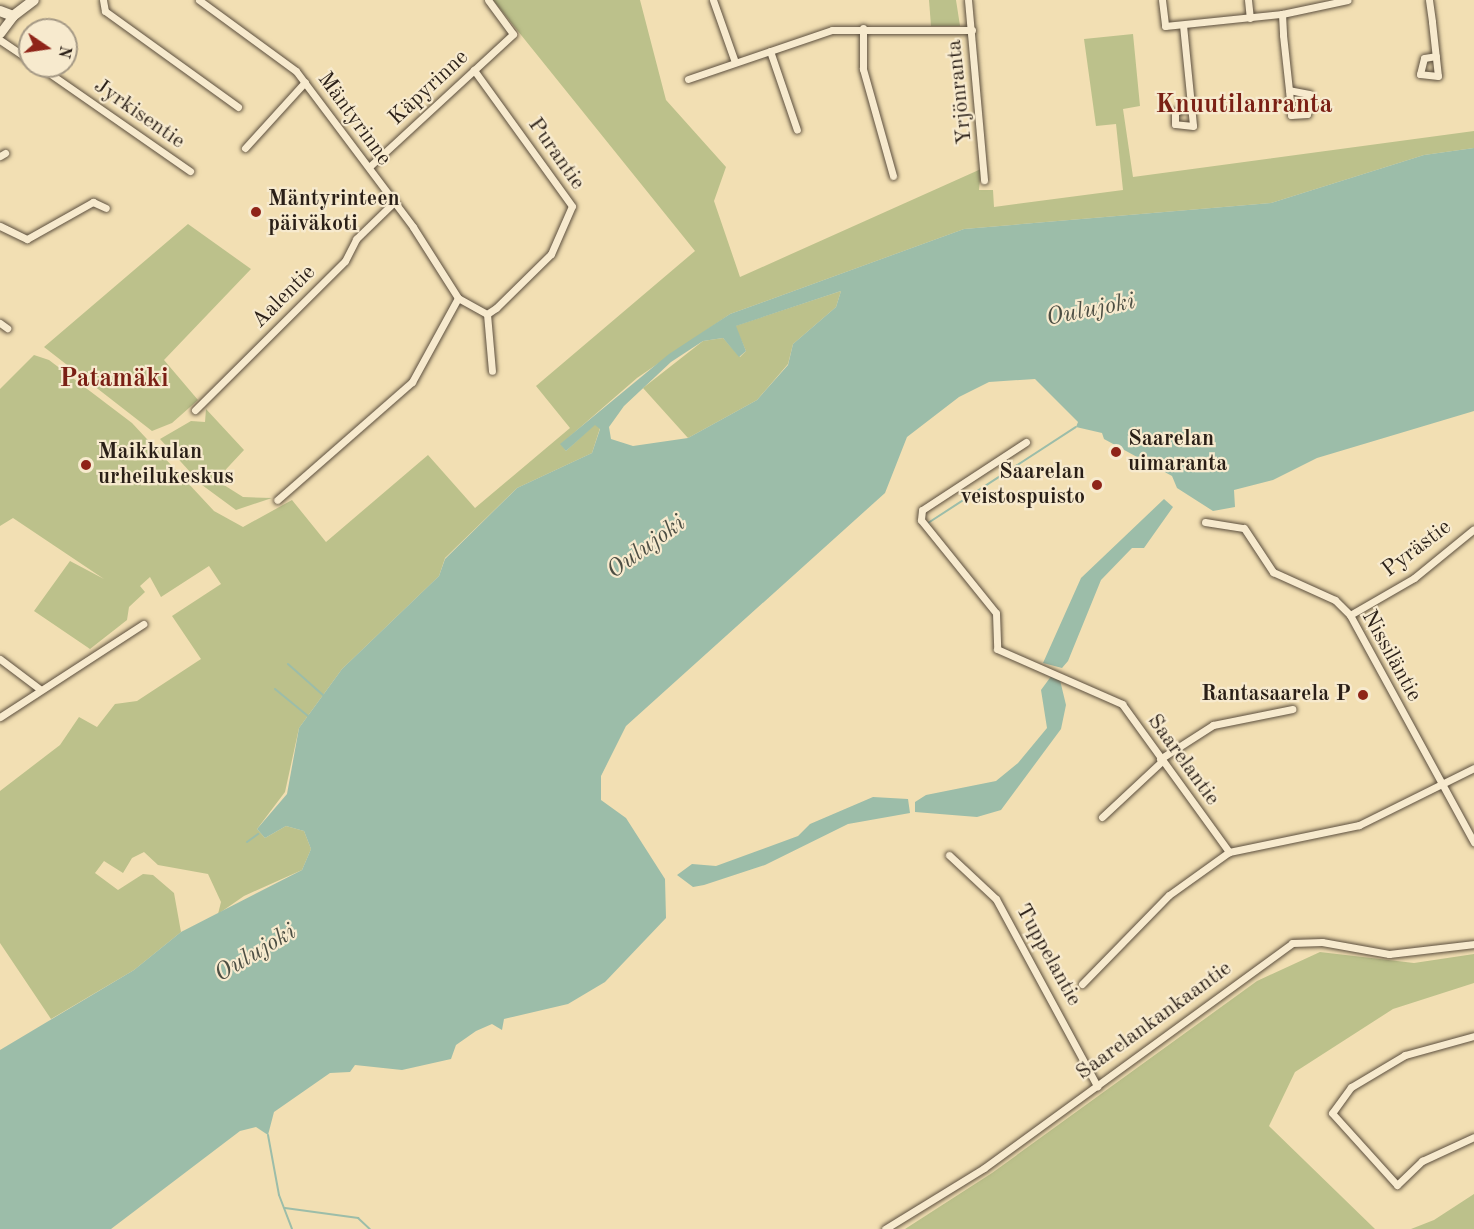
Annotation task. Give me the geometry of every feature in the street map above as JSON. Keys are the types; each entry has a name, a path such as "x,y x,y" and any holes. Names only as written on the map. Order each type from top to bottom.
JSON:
{"main road":[{"path":"16,14 20,0"},
{"path":"1,12 16,14 34,0"}],"street":[{"path":"103,0 105,11 238,106"},
{"name":"Mäntyrinne","path":"199,0 305,82 369,167 458,298"},
{"name":"Käpyrinne","path":"369,167 513,34 488,0"},
{"path":"713,0 735,62"},
{"name":"Yrjönranta","path":"968,0 984,180"},
{"path":"1162,0 1165,26 1282,14 1348,0"},
{"path":"1248,0 1250,18"},
{"path":"1429,0 1436,56"},
{"path":"1,12 0,33 16,14"},
{"path":"1282,14 1288,90"},
{"path":"1183,25 1191,106"},
{"path":"688,79 832,30 862,28 972,30"},
{"path":"862,28 863,69 893,176"},
{"path":"0,40 18,52"},
{"path":"770,51 797,130"},
{"name":"Purantie","path":"474,70 572,206 546,260 487,314"},
{"name":"Jyrkisentie","path":"56,78 190,171"},
{"path":"245,148 305,82"},
{"path":"0,226 27,239 93,202 106,208"},
{"name":"Aalentie","path":"195,410 345,261 356,239 392,204"},
{"path":"277,501 412,382 458,298 487,314 492,371"},
{"path":"0,323 7,328"},
{"name":"Saarelantie","path":"1026,442 921,513 936,541 996,614 997,649 1105,694 1122,704 1228,852"},
{"name":"Nissiläntie","path":"1205,522 1244,528 1273,572 1335,600 1350,615 1474,842"},
{"name":"Pyrästie","path":"1350,615 1414,578 1474,529"},
{"path":"0,717 143,624"},
{"path":"0,659 41,690"},
{"path":"1102,817 1160,760 1213,725 1293,709"},
{"path":"1082,984 1169,895 1228,852 1359,825 1474,768"},
{"name":"Tuppelantie","path":"949,855 996,899 1097,1086"},
{"name":"Saarelankankaantie","path":"885,1229 984,1168 1292,943 1389,954 1474,944"},
{"path":"1474,1036 1406,1055 1351,1087 1334,1105 1332,1113 1346,1134 1397,1185 1422,1161 1474,1137"}],"green space":[{"path":"493,0 640,0 666,100 726,167 714,201 740,277 981,169 979,190 993,190 994,207 1123,190 1116,124 1096,126 1084,39 1133,34 1140,106 1123,109 1133,177 1474,131 1474,148 1424,155 1271,203 964,229 730,314 637,378 561,444 566,451 595,424 600,428 592,453 517,488 445,558 439,576 342,669 299,728 285,792 257,829 265,838 286,826 304,831 311,849 302,870 244,896 218,914 221,902 208,874 158,865 144,852 132,858 123,873 104,861 95,873 118,890 143,874 153,875 174,893 181,932 134,970 51,1019 0,943 0,791 60,745 79,717 97,727 115,704 137,701 201,659 172,616 221,584 209,566 161,597 150,577 140,586 145,592 129,607 127,620 90,649 34,611 70,561 104,579 13,518 0,526 0,389 34,355 49,360 132,423 214,511 243,527 292,500 326,542 428,455 475,508 570,428 536,386 695,251"},
{"path":"929,0 956,0 960,26 931,26"},
{"path":"188,224 251,269 164,360 198,400 172,423 152,431 44,347"},
{"path":"841,291 836,307 793,344 788,364 757,400 688,438 643,388 703,341 723,338 740,357 746,351 735,326"},
{"path":"206,409 244,450 216,480 243,497 272,498 236,510 202,485 160,439 191,421 205,422"},
{"path":"1320,952 1414,963 1474,954 1474,983 1393,1009 1295,1072 1269,1126 1375,1229 905,1229 992,1173 1257,981"},
{"path":"1474,1194 1474,1229 1411,1229 1434,1220"}],"water":[{"name":"Oulujoki","path":"1474,148 1474,411 1317,458 1273,480 1234,490 1235,507 1213,511 1177,488 1172,476 1104,439 1102,433 1076,427 1078,422 1035,379 989,382 959,397 907,437 885,493 626,726 601,776 601,800 626,818 665,879 666,918 605,982 568,1004 504,1019 502,1030 492,1024 476,1031 456,1045 451,1059 402,1070 355,1065 350,1072 330,1073 274,1112 268,1135 256,1127 240,1131 111,1229 0,1229 0,1050 134,970 181,932 302,870 311,849 304,831 286,826 265,838 257,829 287,794 299,728 342,669 439,576 445,559 517,488 592,453 600,429 595,425 566,451 560,444 669,354 730,314 964,229 1271,203 1424,155","holes":["841,291 836,307 793,344 788,365 757,400 688,438 633,446 611,439 609,427 624,406 671,362 703,341 723,338 739,357 746,351 736,326"]},
{"path":"1164,499 1173,507 1144,548 1132,548 1101,580 1068,661 1062,668 1043,663 1081,578"},
{"path":"1052,675 1060,680 1066,705 1061,729 1001,810 977,817 915,812 915,802 926,795 996,781 1018,763 1047,728 1041,690"},
{"path":"873,797 908,799 910,813 848,824 765,865 704,885 693,887 677,875 692,864 716,866 798,836 810,824"}],"waterway":[{"path":"928,523 1076,427"},
{"path":"288,664 323,695"},
{"path":"275,689 308,716"},
{"path":"247,842 258,834"},
{"path":"268,1135 279,1195 292,1229"},
{"path":"285,1208 358,1218 370,1229"}],"place":[{"name":"Mäntyrinteen päiväkoti","path":"256,212"},
{"name":"Saarelan uimaranta","path":"1116,452"},
{"name":"Maikkulan urheilukeskus","path":"86,465"},
{"name":"Saarelan veistospuisto","path":"1097,485"},
{"name":"Rantasaarela P","path":"1363,695"}],"district":[{"name":"Knuutilanranta","path":"1244,106"},
{"name":"Patamäki","path":"114,380"}]}
